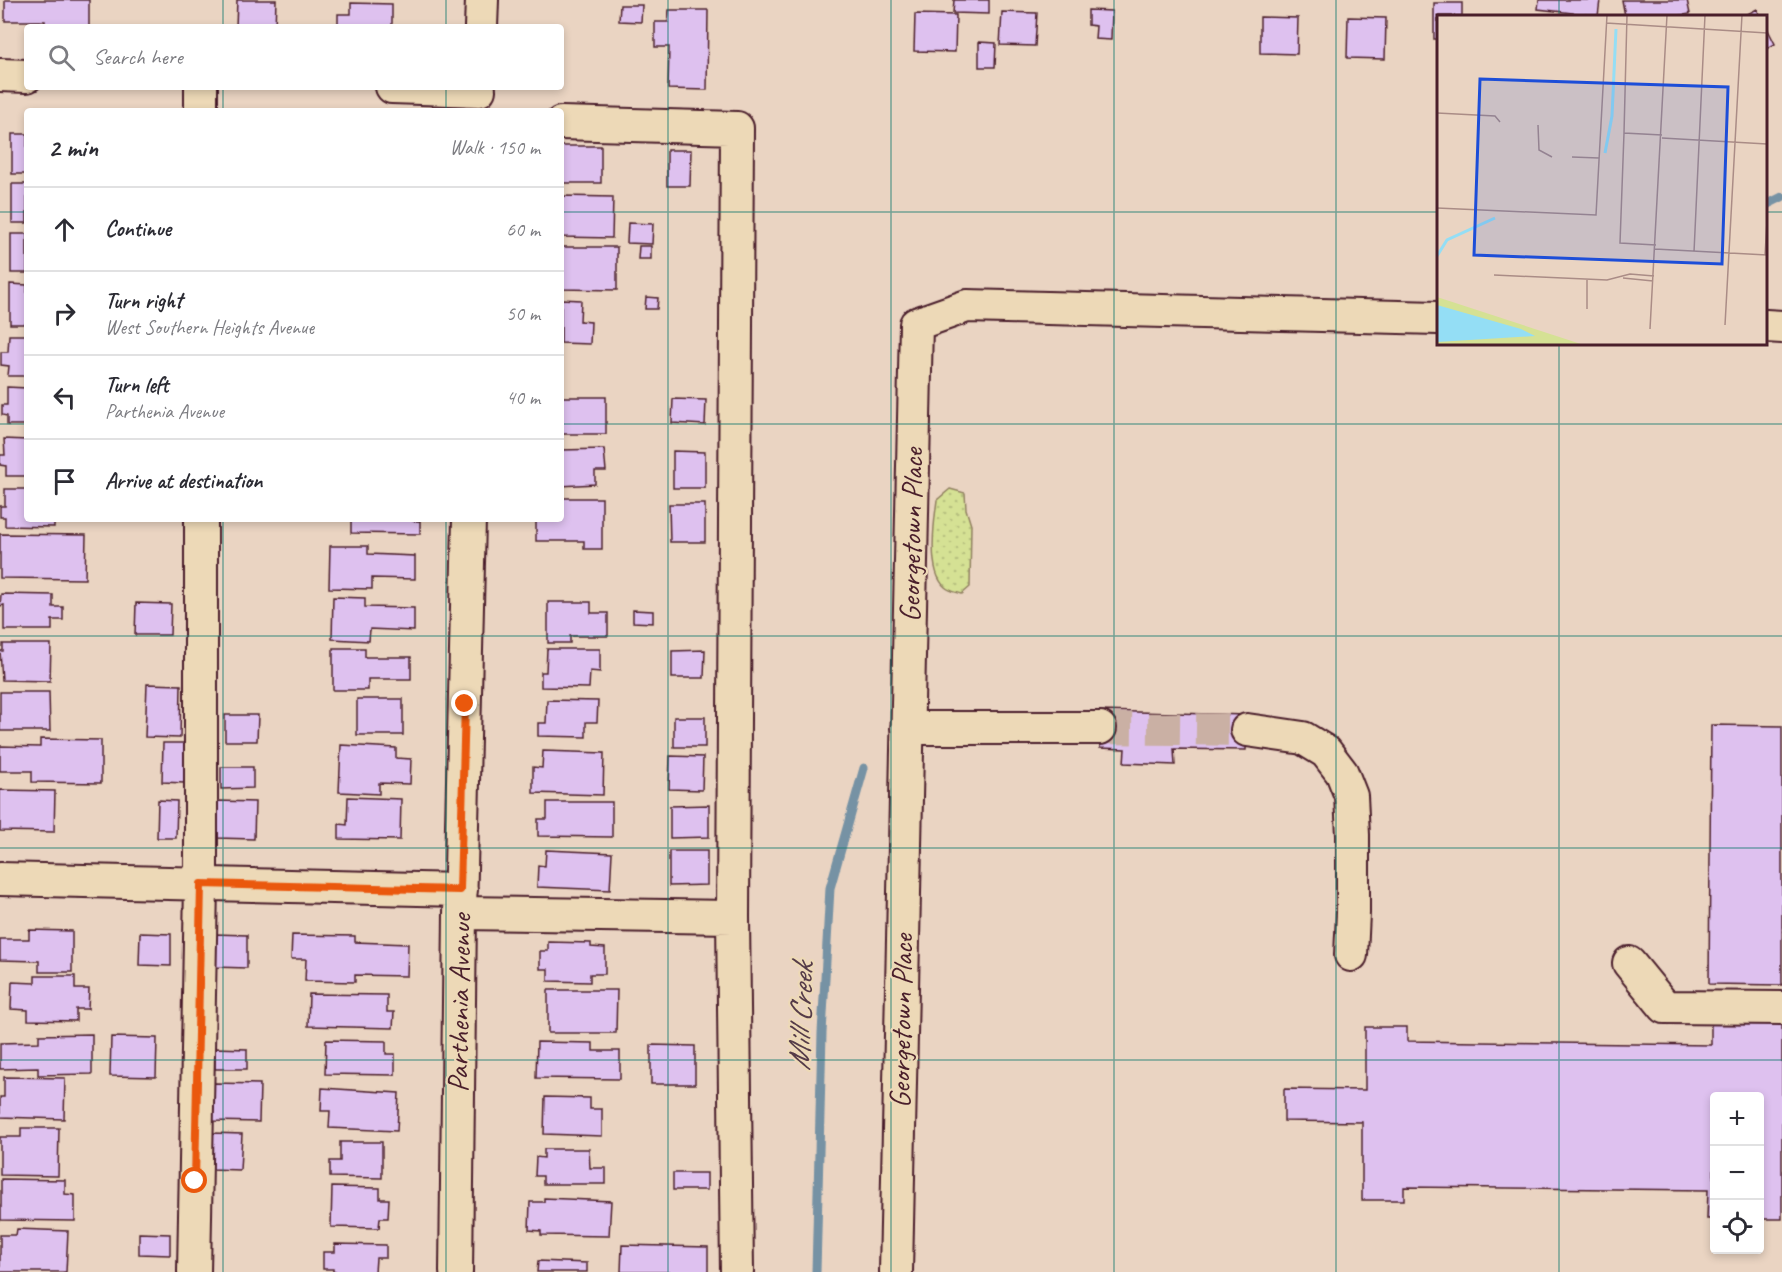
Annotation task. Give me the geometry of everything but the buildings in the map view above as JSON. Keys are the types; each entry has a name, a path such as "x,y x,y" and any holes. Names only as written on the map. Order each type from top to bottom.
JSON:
{"street":[{"path":"481,24 482,0"},
{"path":"0,75 24,76"},
{"path":"201,90 201,108"},
{"path":"421,90 479,96"},
{"path":"564,123 737,128 733,917 737,1272"},
{"name":"Georgetown Place","path":"896,1272 916,324 967,306 1437,318"},
{"path":"1767,326 1782,327"},
{"path":"194,1272 201,884 201,522"},
{"name":"Parthenia Avenue","path":"456,1272 460,902 469,522"},
{"path":"907,728 1100,728"},
{"path":"1246,730 1303,738 1326,752 1342,773 1351,796 1353,835 1351,955"},
{"path":"0,879 201,884 460,902 733,917"},
{"path":"1629,963 1665,1007 1782,1008"}],"green space":[{"path":"950,489 965,493 966,509 971,525 970,587 962,594 945,587 939,580 934,559 933,533 937,500"}],"waterway":[{"name":"Mill Creek","path":"1767,204 1782,197"},
{"name":"Mill Creek","path":"816,1272 822,1033 830,888 864,768"}],"tunnel":[{"path":"1100,728 1247,730"}],"route":[{"path":"195,1181 201,884 460,890 465,704"}]}
